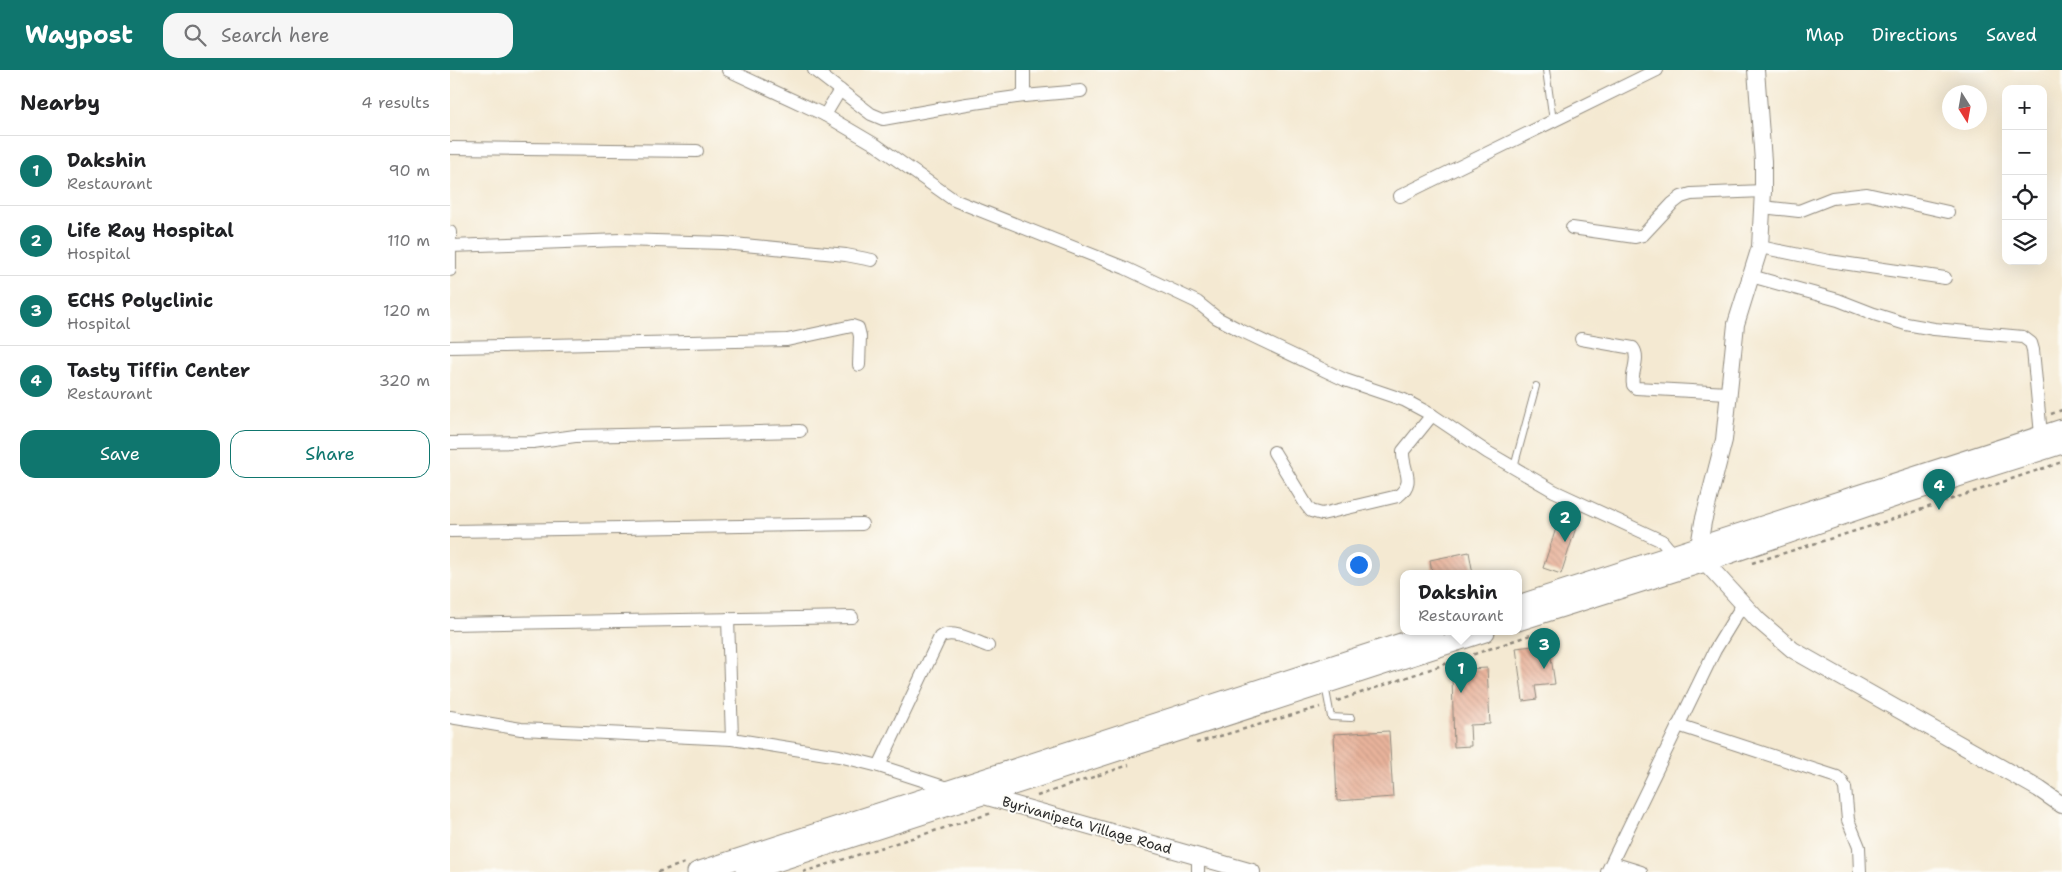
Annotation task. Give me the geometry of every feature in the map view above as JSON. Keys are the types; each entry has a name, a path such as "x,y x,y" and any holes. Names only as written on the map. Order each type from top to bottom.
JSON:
{"main road":[{"path":"1522,620 1702,554 2062,429"},
{"path":"1522,603 1672,554 1702,554 1898,496 2062,444"},
{"path":"697,872 1426,635"},
{"path":"745,872 1476,635"}],"street":[{"path":"728,70 825,115 876,145 954,200 1125,268 1197,302 1217,318 1240,330 1345,380 1404,400 1432,415 1487,452 1554,491 1662,541 1672,554"},
{"path":"814,70 871,114 883,119 1024,96 1081,91"},
{"path":"1024,70 1024,96"},
{"path":"1400,196 1657,70"},
{"path":"1756,70 1763,161 1760,246 1736,324 1724,440 1703,522 1702,554 1758,620 1793,650 2039,789 2062,805"},
{"path":"825,115 840,90"},
{"path":"450,148 698,151"},
{"path":"1572,228 1635,237 1643,235 1680,197 1691,194 1763,199 1799,211 1832,198 1867,194 1948,212"},
{"path":"450,232 450,270"},
{"path":"451,246 621,240 724,243 846,255 872,260"},
{"path":"1760,246 1828,261 1945,278"},
{"path":"1751,276 1838,300 1906,324 1934,329 2023,337 2031,343 2033,350 2041,435"},
{"path":"450,347 787,340 852,326 858,328 860,336 860,365"},
{"path":"1581,339 1633,348 1636,356 1632,385 1636,388 1728,393"},
{"path":"1274,452 1307,506 1311,511 1322,514 1398,496 1405,491 1408,479 1403,451 1432,415"},
{"path":"450,443 533,442 575,436 800,431"},
{"path":"450,531 862,524"},
{"path":"1641,872 1609,867 1715,650 1743,604"},
{"path":"450,624 852,617"},
{"path":"728,619 732,739"},
{"path":"879,766 940,638 945,634 952,634 988,646"},
{"path":"450,717 521,729 732,739 839,756 879,766 950,789"},
{"path":"1678,725 1837,777 1845,788 1848,820 1859,847 1860,872"},
{"name":"Byrivanipeta Village Road","path":"950,789 1014,804 1198,864 1252,872"}],"lane":[{"path":"1546,70 1553,121"},
{"path":"1514,467 1536,386"},
{"path":"1325,684 1332,716 1351,718"}],"path":[{"path":"1744,566 1884,522 2062,462"},
{"path":"1193,744 1329,704 1542,631"},
{"path":"803,872 977,818 1137,762"}],"building":[{"path":"1564,504 1581,512 1561,574 1543,568"},
{"path":"1469,552 1472,570 1431,570 1430,560"},
{"path":"1549,644 1555,684 1535,686 1537,699 1523,701 1516,648"},
{"path":"1487,668 1490,724 1470,725 1471,746 1454,747 1452,676 1470,675 1470,669"},
{"path":"1389,731 1393,797 1337,801 1334,734"}],"place":[{"name":"Tasty Tiffin Center","path":"1939,510"},
{"name":"Life Ray Hospital","path":"1565,542"},
{"name":"ECHS Polyclinic","path":"1544,669"},
{"name":"Dakshin","path":"1461,693"}]}
